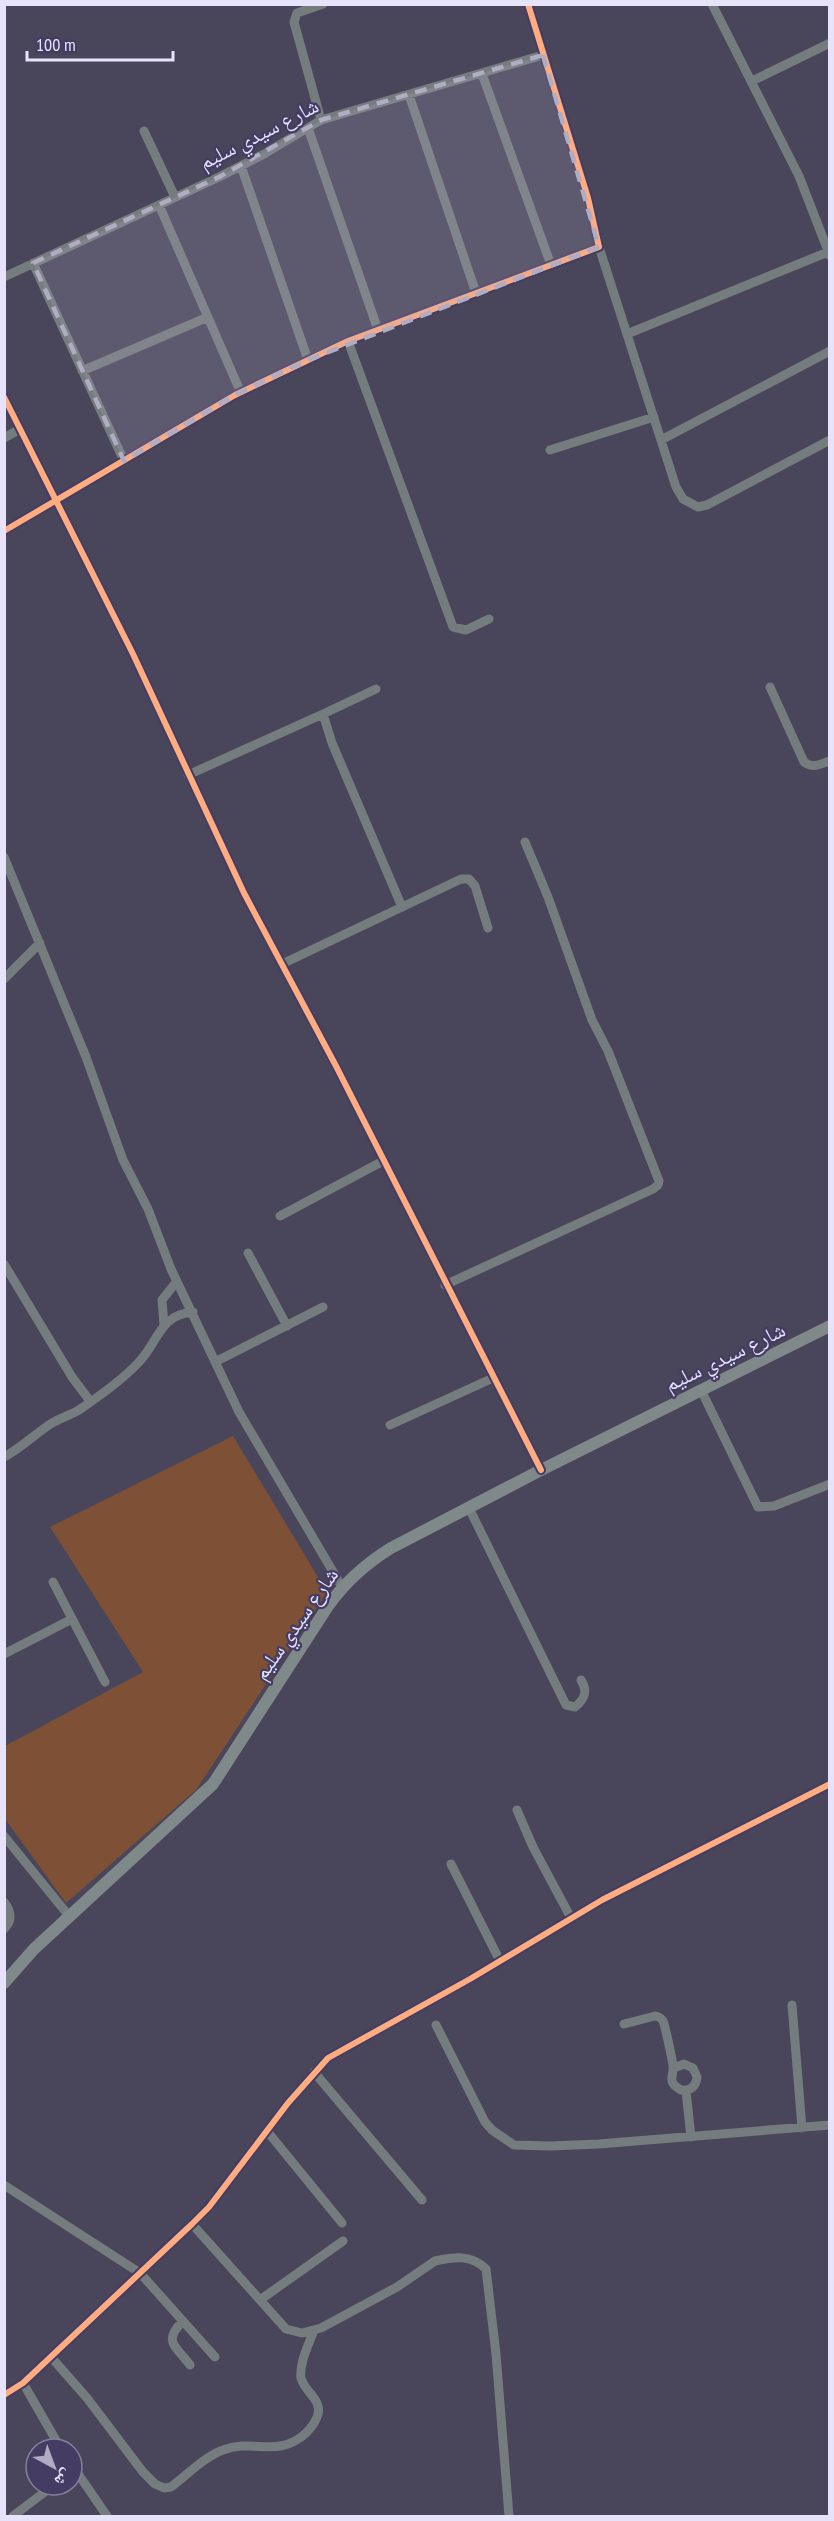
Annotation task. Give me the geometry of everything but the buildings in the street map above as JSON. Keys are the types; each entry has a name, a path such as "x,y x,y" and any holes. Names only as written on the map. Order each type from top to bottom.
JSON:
{"main road":[{"name":"شارع سيدي سليم","path":"4,1983 69,1916 213,1784 342,1587 369,1562 391,1548 541,1470 830,1326"}],"street":[{"path":"321,120 294,21 297,13 323,4"},
{"path":"528,4 584,187 599,247 676,487 683,499 698,507 708,505 830,440"},
{"path":"627,334 829,254 827,239 799,176 712,4"},
{"path":"752,81 830,43"},
{"name":"شارع سيدي سليم","path":"4,277 242,166 321,120 543,55"},
{"path":"482,74 551,266"},
{"path":"409,96 476,293"},
{"path":"308,128 378,330"},
{"path":"144,131 175,197"},
{"path":"242,166 308,360"},
{"path":"159,205 241,393"},
{"path":"4,531 241,393 308,360 348,341 599,247"},
{"path":"33,263 124,461"},
{"path":"82,371 208,317"},
{"path":"348,341 453,627 466,630 489,619"},
{"path":"661,440 830,351"},
{"path":"4,397 133,654 244,893 541,1470"},
{"path":"550,450 654,417"},
{"path":"4,438 20,429"},
{"path":"770,687 804,762 809,766 817,766 830,761"},
{"path":"188,775 376,689"},
{"path":"323,714 332,743 402,907"},
{"path":"445,1285 653,1189 659,1181 608,1051 592,1020 548,897 525,842"},
{"path":"4,857 86,1057 123,1160 148,1209 177,1281 239,1412 342,1587"},
{"path":"282,964 461,879 469,879 475,886 488,928"},
{"path":"4,979 40,943"},
{"path":"280,1216 383,1161"},
{"path":"248,1252 287,1326"},
{"path":"4,1264 72,1377 90,1401"},
{"path":"164,1325 162,1300 177,1281"},
{"path":"215,1362 323,1307"},
{"path":"4,1457 48,1426 82,1408 109,1389 148,1352 164,1325 181,1313 193,1312"},
{"path":"390,1425 493,1378"},
{"path":"701,1390 758,1507 774,1506 830,1484"},
{"path":"469,1508 566,1705 575,1707 585,1696 585,1686 581,1680"},
{"path":"53,1582 105,1682"},
{"path":"4,1654 72,1618"},
{"path":"4,2395 23,2383 209,2207 267,2130 328,2058 668,1865 830,1784"},
{"path":"517,1810 533,1847 571,1918"},
{"path":"4,1836 69,1916"},
{"path":"451,1864 500,1961"},
{"path":"4,1902 10,1910 10,1918 4,1929"},
{"path":"792,2005 802,2127"},
{"path":"624,2024 655,2016 660,2018 664,2025 674,2068 671,2075 672,2082 678,2089 686,2091"},
{"path":"436,2025 485,2122 492,2130 514,2145 599,2144 830,2125"},
{"path":"674,2068 684,2064 691,2066 696,2072 695,2084 686,2091"},
{"path":"314,2072 422,2200"},
{"path":"686,2091 691,2137"},
{"path":"267,2130 342,2223"},
{"path":"4,2185 140,2273 215,2357"},
{"path":"192,2224 286,2329 302,2333 314,2330 397,2287 435,2261 470,2257 479,2262 486,2269 496,2354 509,2517"},
{"path":"260,2300 343,2241"},
{"path":"183,2321 173,2331 171,2337 173,2344 190,2365"},
{"path":"51,2357 87,2398 143,2472 155,2484 164,2488 171,2487 221,2450 243,2446 285,2446 301,2438 312,2428 318,2416 318,2405 302,2382 301,2369 314,2330"},
{"path":"23,2383 54,2437"},
{"path":"84,2484 107,2517"},
{"path":"13,2517 39,2497"}],"highlighted area":[{"path":"543,55 599,247 308,360 235,395 124,461 33,263 219,177 321,120"}],"shaded area":[{"path":"233,1436 327,1592 196,1790 66,1903 5,1819 5,1746 143,1672 50,1527"}],"cycle path":[{"path":"4,531 235,395 348,341 599,247 588,198 528,4"},
{"path":"4,397 133,654 244,893 336,1066 541,1470"},
{"path":"4,2395 23,2383 209,2207 288,2103 328,2058 470,1979 602,1900 830,1784"}]}
